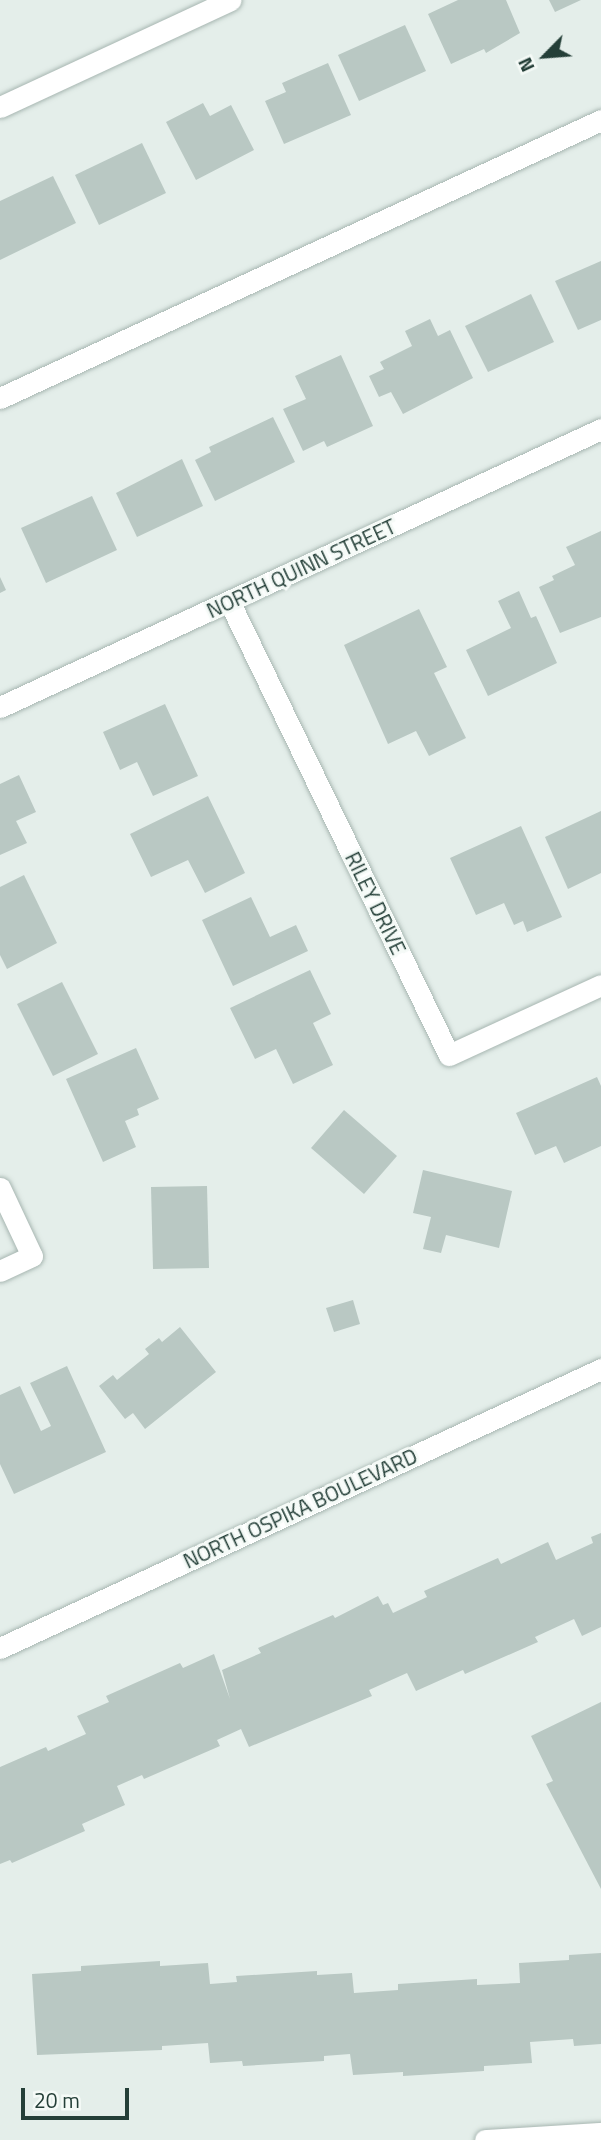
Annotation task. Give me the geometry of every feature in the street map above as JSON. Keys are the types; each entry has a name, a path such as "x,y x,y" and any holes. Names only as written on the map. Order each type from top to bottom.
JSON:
{"street":[{"path":"0,107 230,0"},
{"path":"0,398 601,120"},
{"name":"NORTH QUINN STREET","path":"0,707 601,429"},
{"name":"RILEY DRIVE","path":"229,601 449,1055 601,985"},
{"path":"0,1188 32,1256 0,1271"},
{"name":"NORTH OSPIKA BOULEVARD","path":"0,1648 601,1369"},
{"path":"485,2140 601,2133"}],"building":[{"path":"458,0 506,0 520,33 486,53 484,49 451,64 428,14"},
{"path":"549,0 581,0 555,12"},
{"path":"405,25 426,71 359,101 338,55"},
{"path":"328,63 351,115 284,144 265,101 286,92 282,83"},
{"path":"203,103 210,116 231,105 254,150 196,180 166,122"},
{"path":"142,143 166,193 99,225 75,175"},
{"path":"53,176 76,223 0,260 0,201"},
{"path":"601,261 601,320 578,330 555,281"},
{"path":"531,294 554,342 488,372 465,326"},
{"path":"430,319 438,336 450,330 473,378 403,414 391,392 379,397 369,376 384,369 380,362 412,346 405,331"},
{"path":"341,355 373,426 327,447 324,441 303,451 283,409 306,399 295,376"},
{"path":"273,417 295,462 215,501 195,460 211,452 209,447"},
{"path":"182,459 203,506 137,537 116,493"},
{"path":"92,496 117,550 46,583 21,528"},
{"path":"601,531 601,617 560,633 539,587 554,580 552,576 575,565 566,547"},
{"path":"0,577 6,590 0,593"},
{"path":"519,591 531,618 536,616 557,663 488,696 466,650 511,628 498,601"},
{"path":"419,609 447,667 434,673 466,738 429,756 416,731 388,744 344,645"},
{"path":"165,704 198,776 153,796 137,762 120,770 103,732"},
{"path":"19,775 36,812 16,821 27,843 0,855 0,784"},
{"path":"208,796 245,873 205,893 188,860 151,877 130,834"},
{"path":"601,811 601,873 568,889 545,837"},
{"path":"521,826 562,917 527,932 523,921 514,925 504,903 476,915 450,858"},
{"path":"24,875 57,943 7,969 0,955 0,887"},
{"path":"251,897 270,937 296,925 308,951 233,986 202,920"},
{"path":"310,970 331,1014 313,1023 333,1065 293,1084 276,1049 255,1059 230,1008"},
{"path":"62,982 98,1054 53,1076 17,1004"},
{"path":"136,1048 159,1099 137,1109 139,1115 125,1121 136,1147 103,1162 66,1079"},
{"path":"597,1077 601,1086 601,1146 564,1163 556,1146 535,1155 516,1113"},
{"path":"344,1110 397,1156 364,1194 311,1148"},
{"path":"423,1170 512,1191 499,1248 446,1235 441,1253 423,1249 431,1217 413,1213"},
{"path":"207,1186 209,1268 153,1269 151,1187"},
{"path":"353,1300 360,1324 334,1332 326,1308"},
{"path":"180,1327 216,1372 145,1429 133,1413 125,1419 99,1386 113,1375 117,1380 149,1354 145,1349 159,1338 162,1342"},
{"path":"67,1366 106,1452 14,1494 0,1464 0,1395 20,1386 41,1431 51,1426 30,1383"},
{"path":"601,1533 601,1627 582,1636 574,1619 535,1637 538,1642 465,1674 463,1670 416,1691 407,1673 369,1690 372,1696 249,1747 241,1729 217,1740 220,1746 144,1779 142,1775 117,1786 125,1805 82,1824 85,1831 12,1863 10,1860 0,1864 0,1767 46,1747 48,1751 86,1734 77,1716 109,1702 106,1696 180,1663 183,1668 214,1654 230,1699 222,1670 261,1653 258,1648 333,1615 335,1618 378,1596 383,1605 388,1603 393,1613 427,1597 424,1591 498,1558 501,1564 548,1542 556,1560 593,1543 591,1537"},
{"path":"601,1702 601,1889 546,1784 553,1781 531,1736"},
{"path":"601,1953 601,2044 574,2046 573,2039 530,2042 532,2063 484,2066 484,2071 403,2076 403,2072 353,2075 350,2054 324,2056 324,2061 243,2066 242,2061 210,2063 208,2043 162,2046 162,2050 37,2055 32,1974 81,1971 81,1966 160,1961 160,1966 208,1963 210,1984 237,1982 236,1976 317,1971 317,1975 352,1973 354,1993 398,1990 398,1984 477,1979 477,1985 520,1983 519,1963 569,1960 569,1955"}]}
